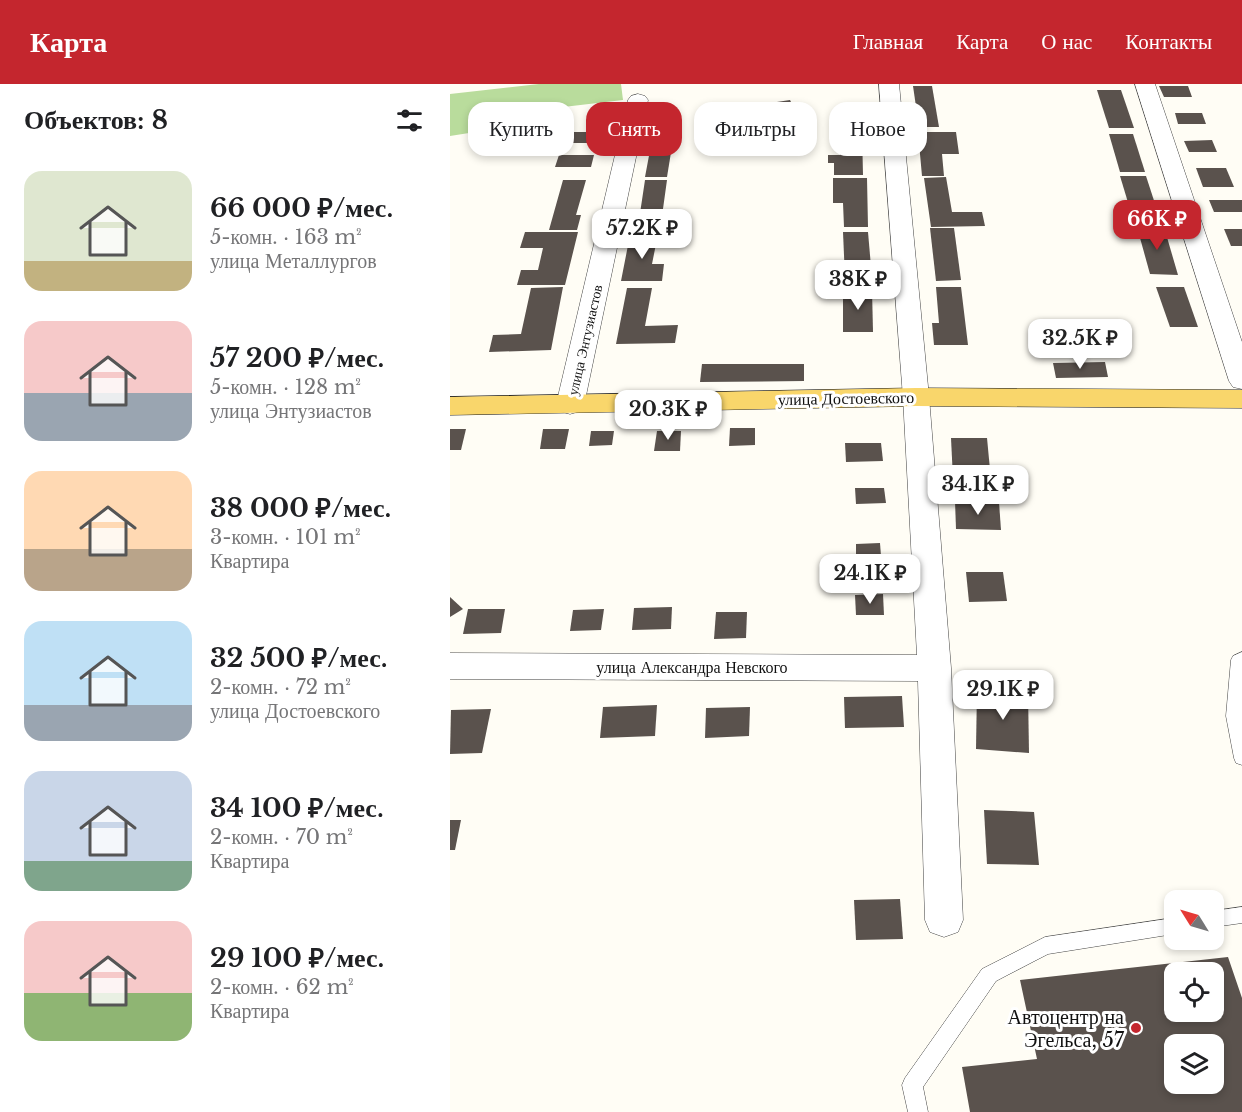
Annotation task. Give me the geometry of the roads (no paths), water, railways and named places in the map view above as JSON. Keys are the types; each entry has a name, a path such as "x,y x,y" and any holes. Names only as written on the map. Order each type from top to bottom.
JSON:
{"main road":[{"name":"улица Достоевского","path":"450,406 916,397 1242,399"}],"street":[{"path":"889,84 916,397 934,668 944,920"},
{"path":"1145,84 1242,381"},
{"name":"улица Энтузиастов","path":"570,405 638,100"},
{"name":"улица Александра Невского","path":"450,666 934,668"}],"lane":[{"path":"1242,658 1239,660 1234,716 1242,758"},
{"path":"1224,918 1242,915"},
{"path":"918,1112 912,1085 989,975 1045,946 1164,928"}],"place":[{"name":"Автоцентр на Эгельса, 57","path":"1136,1028"}]}
